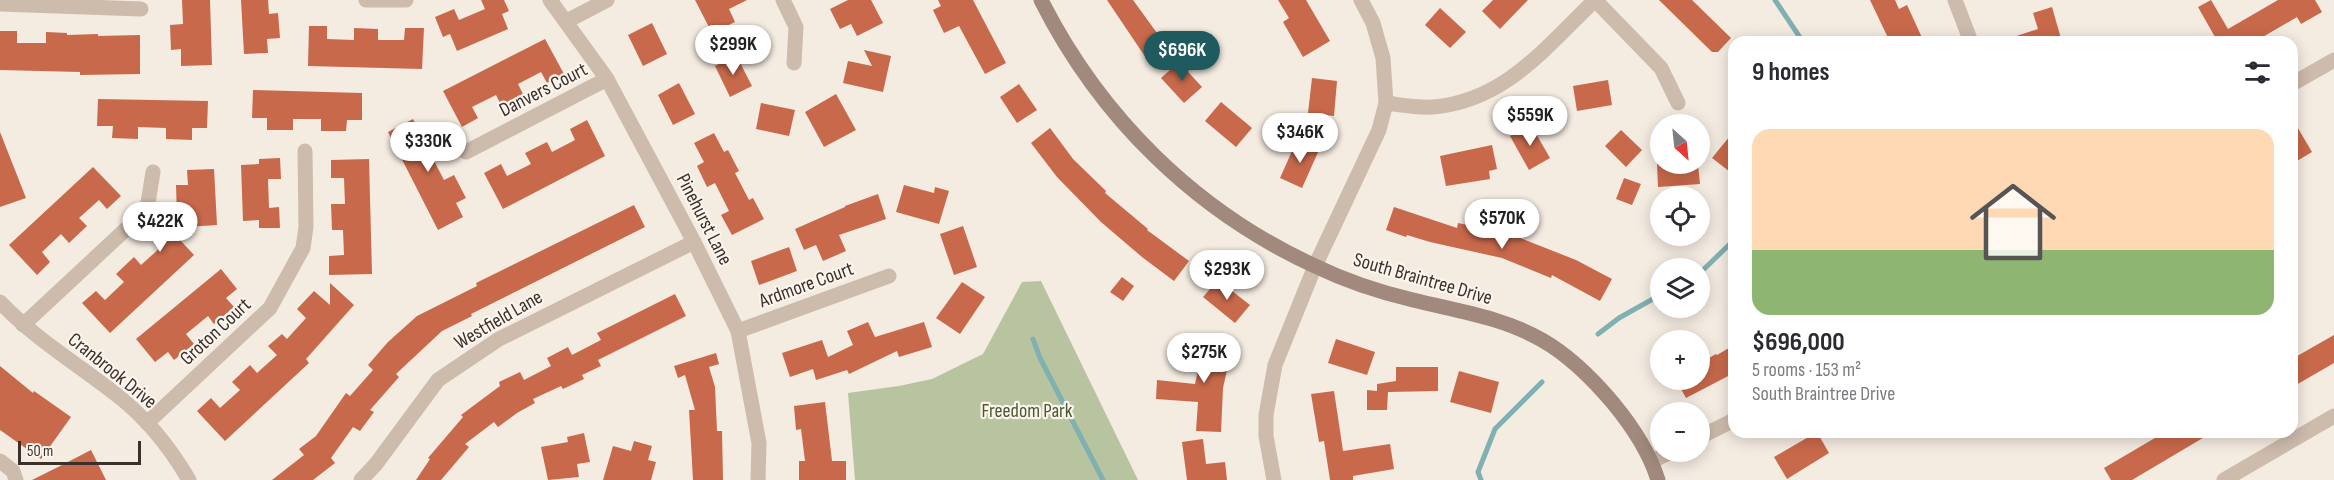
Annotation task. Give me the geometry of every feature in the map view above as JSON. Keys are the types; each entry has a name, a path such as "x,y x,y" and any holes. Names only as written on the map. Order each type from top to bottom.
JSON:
{"street":[{"path":"366,0 406,0"},
{"name":"Pinehurst Lane","path":"550,0 607,79 694,242 738,331 759,443 758,480"},
{"path":"567,21 607,0"},
{"path":"783,0 796,27 794,63"},
{"name":"South Braintree Drive","path":"1041,0 1065,43 1109,108 1156,158 1204,200 1240,226 1315,266 1386,293 1504,322 1543,340 1583,369 1635,431 1650,457"},
{"path":"1274,480 1266,436 1269,388 1275,365 1315,266 1379,129 1386,103 1383,58 1373,23 1361,0"},
{"path":"1386,103 1432,107 1465,101 1497,88 1524,69 1595,0 1661,68 1678,103"},
{"path":"1955,0 1969,36"},
{"path":"0,4 141,9"},
{"path":"2298,81 2334,60"},
{"name":"Danvers Court","path":"466,152 607,79"},
{"name":"Groton Court","path":"147,423 270,308 303,248 306,227 305,150"},
{"path":"23,325 141,216 148,203 153,172"},
{"name":"Westfield Lane","path":"361,480 376,464 438,380 499,339 694,242"},
{"name":"Ardmore Court","path":"738,331 889,276"},
{"name":"Cranbrook Drive","path":"0,302 23,325 120,398 147,423 189,480"},
{"path":"2298,437 2334,416"},
{"path":"1710,432 1728,423"},
{"path":"2224,480 2296,438"},
{"path":"0,461 13,471 16,480"},
{"name":"South Braintree Drive","path":"1652,462 1658,480"}],"green space":[{"name":"Freedom Park","path":"1041,281 1138,480 855,480 848,393 932,379 983,354 1022,282"}],"building":[{"path":"182,0 210,0 212,65 181,66 181,49 171,50 170,25 183,24"},
{"path":"241,0 268,0 269,14 278,13 280,38 267,39 268,53 244,54"},
{"path":"481,0 504,0 509,11 502,14 508,29 457,51 450,34 443,37 435,17 454,9 459,20 485,9"},
{"path":"695,0 747,0 729,9 735,22 712,33"},
{"path":"848,0 871,0 883,23 857,36 851,24 840,29 830,9"},
{"path":"938,0 973,0 1006,63 985,74 959,26 944,33 933,10 941,6"},
{"path":"1107,0 1133,0 1165,44 1146,58"},
{"path":"1278,0 1306,0 1330,41 1303,57 1283,22 1289,18"},
{"path":"1493,0 1528,0 1500,29 1482,11"},
{"path":"1659,0 1692,0 1729,36 1728,41 1718,52 1712,52"},
{"path":"1870,0 1895,0 1899,9 1907,5 1921,36 1887,36"},
{"path":"2211,0 2228,29 2278,0 2315,0 2322,12 2301,24 2297,17 2264,36 2214,36 2198,7"},
{"path":"2052,7 2060,36 2016,36 2038,29 2033,13"},
{"path":"1440,8 1466,32 1450,48 1425,25"},
{"path":"652,23 667,54 643,66 628,35"},
{"path":"309,26 327,26 327,39 354,40 354,28 378,29 378,40 404,40 405,28 424,28 422,69 308,66"},
{"path":"0,31 17,31 17,43 46,43 46,32 67,33 67,35 98,34 98,36 140,35 140,74 80,75 80,72 0,70"},
{"path":"545,39 564,74 547,83 541,72 518,84 523,94 501,105 496,95 472,107 478,118 462,127 443,91"},
{"path":"864,50 891,56 883,92 843,83 848,61 872,66"},
{"path":"736,55 752,86 730,97 715,66"},
{"path":"1179,62 1202,87 1184,103 1161,78"},
{"path":"1312,78 1337,81 1334,116 1308,113"},
{"path":"1608,80 1612,105 1577,111 1573,86"},
{"path":"679,83 695,114 673,125 658,95"},
{"path":"1019,84 1037,110 1017,123 1000,97"},
{"path":"253,90 362,93 362,120 347,120 346,131 321,131 321,119 293,119 293,130 267,130 267,118 252,118"},
{"path":"836,94 856,130 824,147 805,112"},
{"path":"98,99 208,101 207,128 192,128 192,140 166,139 166,128 138,127 138,139 112,138 113,126 97,126"},
{"path":"1221,102 1252,128 1236,147 1205,121"},
{"path":"761,103 795,110 789,136 756,129"},
{"path":"413,119 420,133 430,128 442,150 431,155 444,180 454,175 466,198 456,203 463,217 438,230 388,132"},
{"path":"587,120 605,156 503,209 484,173 501,164 507,176 531,164 525,153 547,142 552,152 575,140 570,129"},
{"path":"1531,125 1550,158 1529,170 1510,136"},
{"path":"1050,128 1073,159 1106,191 1105,193 1147,230 1189,261 1174,281 1101,222 1057,177 1031,143"},
{"path":"2298,128 2312,152 2298,160"},
{"path":"1621,130 1642,150 1626,167 1605,146"},
{"path":"0,132 26,198 0,207"},
{"path":"714,133 724,152 728,150 739,171 735,173 749,200 753,198 764,219 732,235 721,215 729,211 715,183 707,187 697,166 704,162 694,143"},
{"path":"1728,138 1728,170 1712,158"},
{"path":"1297,140 1319,150 1302,188 1280,178"},
{"path":"1492,145 1497,169 1489,171 1490,179 1446,186 1440,156"},
{"path":"280,158 281,179 268,179 269,208 279,207 280,228 259,228 259,220 243,221 241,165 259,164 259,159"},
{"path":"369,159 372,274 329,275 329,256 344,255 343,230 332,230 331,204 345,204 344,178 331,178 331,160"},
{"path":"93,167 121,196 107,209 99,200 79,218 87,226 69,243 61,234 42,252 50,262 37,275 9,245"},
{"path":"214,169 217,225 169,228 194,255 110,333 82,303 96,291 105,300 124,282 116,274 134,257 141,265 161,247 153,238 177,216 176,185 188,185 187,170"},
{"path":"1657,174 1699,174 1700,184 1658,186"},
{"path":"1624,178 1641,184 1632,205 1616,199"},
{"path":"904,185 934,193 935,187 949,191 939,224 896,212"},
{"path":"878,194 886,219 839,235 846,251 823,261 816,245 804,250 795,229"},
{"path":"634,205 645,227 471,314 472,316 442,331 396,374 399,377 370,410 374,412 360,431 353,427 331,458 335,463 313,480 272,480 304,455 299,449 316,436 346,393 350,396 373,370 368,365 388,342 417,316 477,286 476,283"},
{"path":"1394,207 1457,228 1458,223 1510,234 1576,260 1612,279 1600,301 1552,275 1551,278 1502,258 1407,235 1406,237 1386,230"},
{"path":"963,226 977,267 954,275 940,234"},
{"path":"789,247 797,271 759,285 751,261"},
{"path":"221,269 237,289 226,298 234,307 214,324 208,316 186,334 194,344 174,360 168,352 155,362 136,339"},
{"path":"1122,277 1134,286 1123,301 1110,292"},
{"path":"1218,280 1250,305 1235,323 1203,297"},
{"path":"962,282 985,297 960,334 936,318"},
{"path":"330,283 354,305 306,359 309,363 225,441 197,411 211,398 220,408 240,390 232,382 250,365 257,373 277,355 268,346 282,334 287,339 306,318 297,309 314,291 330,305"},
{"path":"675,294 686,316 598,360 601,366 582,375 584,379 563,389 561,386 533,399 535,403 498,427 494,422 465,444 469,447 441,480 416,480 430,459 428,458 463,417 461,415 500,386 499,382 520,372 524,380 551,366 547,358 568,347 572,355 601,340 597,333"},
{"path":"868,322 875,337 924,322 932,347 899,357 897,351 849,374 847,370 816,380 813,369 790,377 782,353 822,340 828,357 853,345 847,331"},
{"path":"1206,333 1234,339 1223,388 1221,432 1196,431 1198,402 1156,399 1157,380 1195,384"},
{"path":"2334,335 2334,363 2298,384 2298,356"},
{"path":"1336,339 1375,352 1367,375 1328,363"},
{"path":"1728,349 1728,376 1710,386 1710,357"},
{"path":"716,353 719,364 709,367 715,387 717,431 722,431 723,480 693,480 689,410 695,410 685,375 678,378 674,366"},
{"path":"0,366 33,393 34,391 71,417 41,459 0,430"},
{"path":"1396,367 1438,367 1438,391 1388,392 1387,410 1367,410 1367,390 1377,391 1377,384 1396,381"},
{"path":"1459,371 1499,382 1491,413 1450,402"},
{"path":"1682,390 1701,390 1686,398"},
{"path":"1334,391 1343,451 1390,444 1394,469 1353,476 1353,480 1330,480 1324,441 1319,442 1311,394"},
{"path":"825,402 832,461 846,461 846,480 799,480 799,461 805,461 801,429 796,430 794,406"},
{"path":"584,433 590,462 577,464 579,477 548,480 541,447 568,442 567,437"},
{"path":"1807,438 1820,438 1829,453 1787,479 1774,457"},
{"path":"2155,438 2203,438 2132,480 2111,480 2104,468"},
{"path":"1203,439 1206,464 1225,462 1227,480 1187,480 1182,442"},
{"path":"634,441 652,446 648,460 656,462 651,480 603,480 613,446 631,451"},
{"path":"91,450 106,480 32,480 64,464"}],"waterway":[{"path":"1775,0 1799,36"},
{"path":"1710,263 1728,246"},
{"path":"1598,334 1619,318 1650,301"},
{"path":"1033,339 1040,358 1103,480"},
{"path":"1481,480 1478,472 1495,429 1542,382"}]}
